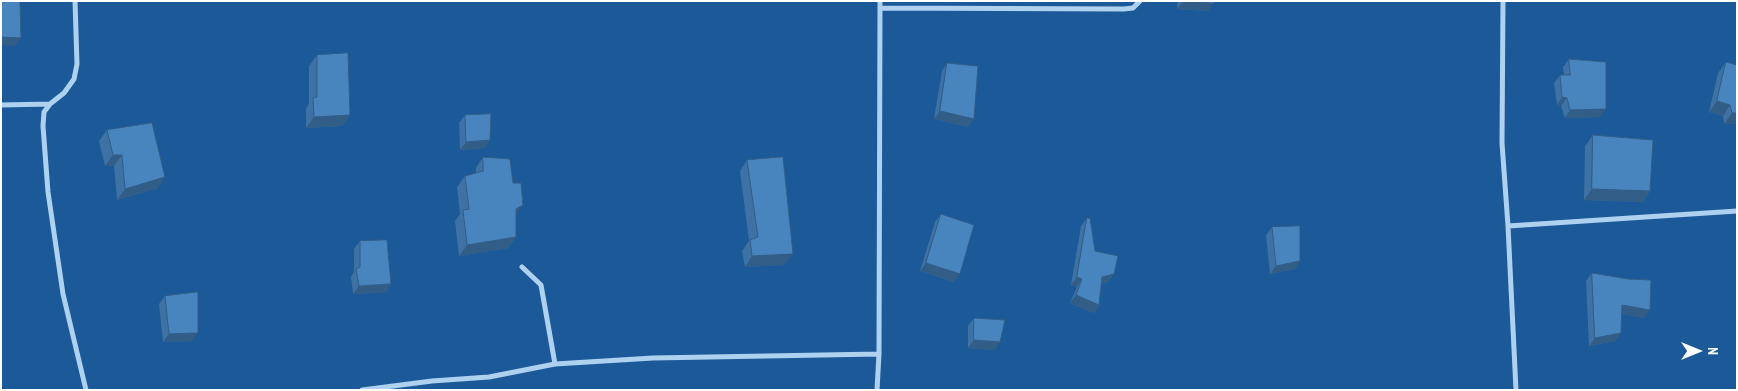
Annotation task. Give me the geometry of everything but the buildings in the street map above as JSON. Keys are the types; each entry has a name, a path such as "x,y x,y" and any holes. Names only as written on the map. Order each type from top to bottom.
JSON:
{"street":[{"path":"75,1 77,64 74,79 64,94 50,104 44,112 43,126 48,192 63,294 86,390"},
{"path":"877,390 879,354 880,4 1124,9 1133,8 1140,1"},
{"path":"1503,1 1502,143 1516,390"},
{"path":"1,105 50,104"},
{"path":"1508,226 1737,211"},
{"path":"522,267 541,285 555,364"},
{"path":"362,390 432,380 489,377 555,364 653,358 879,354"}]}
